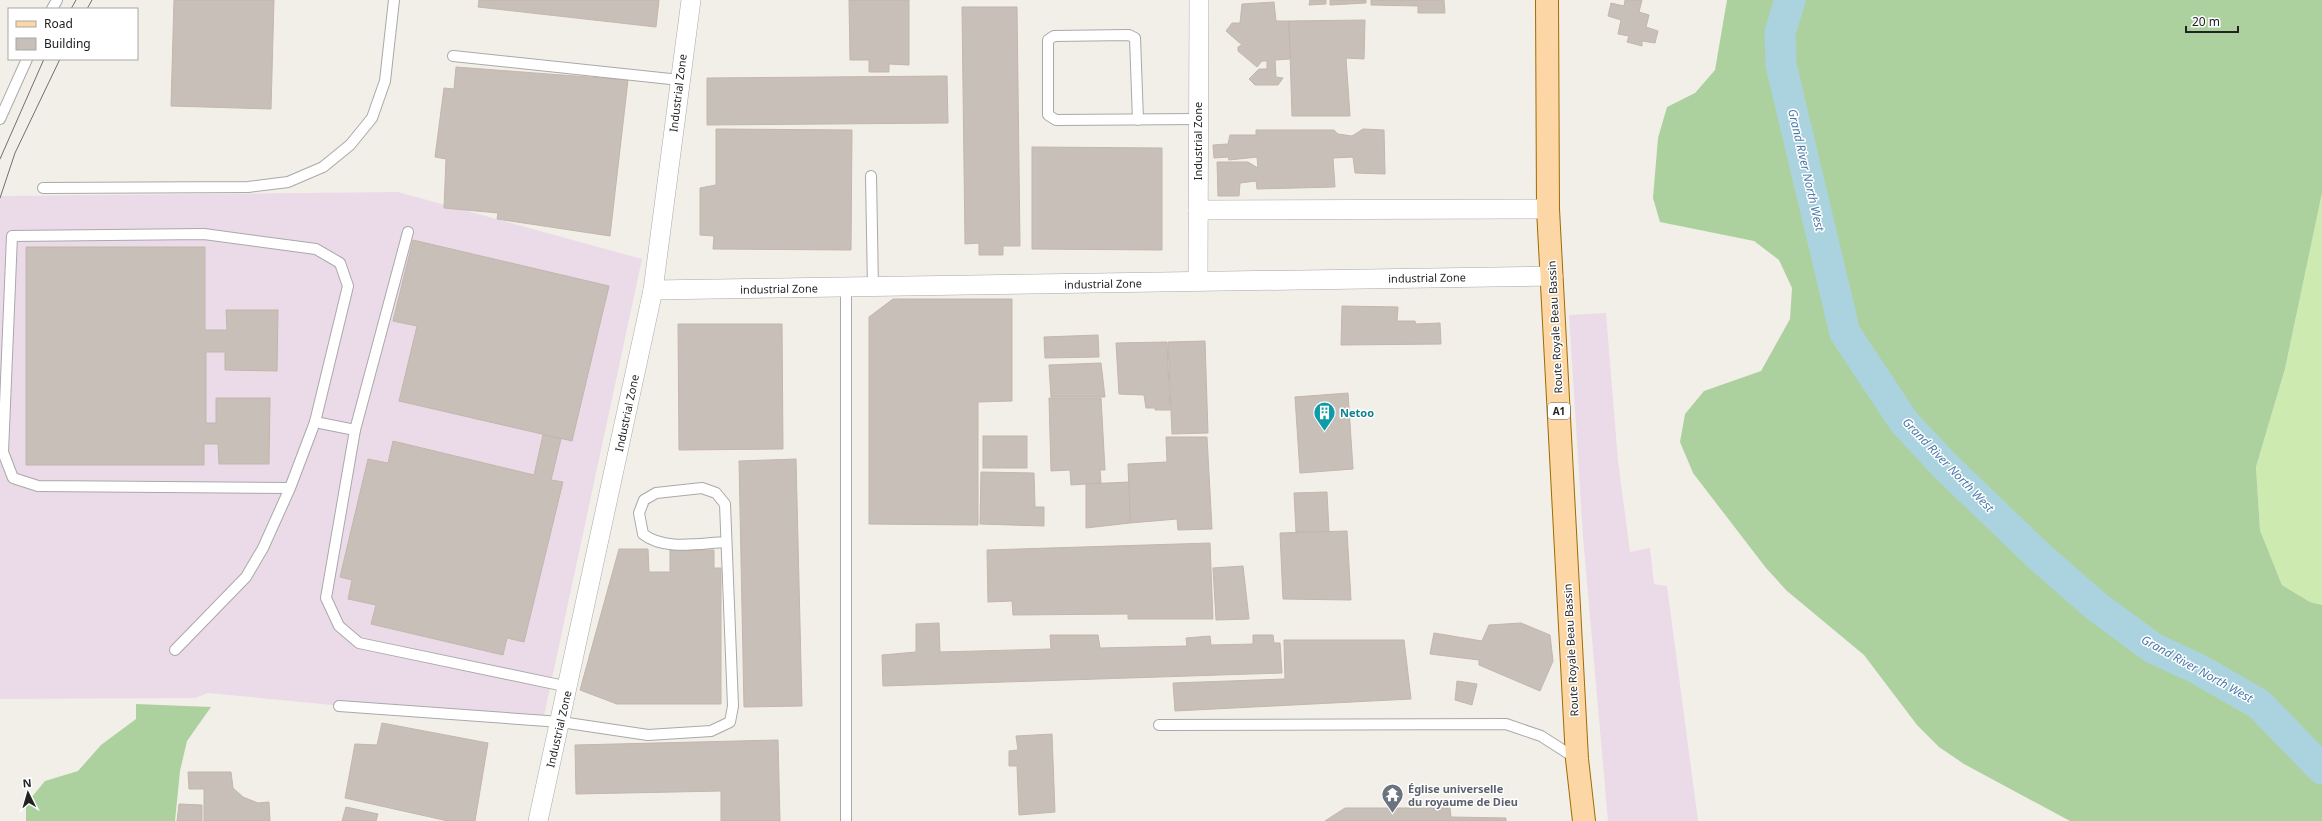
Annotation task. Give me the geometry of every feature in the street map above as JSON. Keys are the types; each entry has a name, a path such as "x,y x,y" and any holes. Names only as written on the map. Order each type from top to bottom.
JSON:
{"main road":[{"name":"Route Royale Beau Bassin","path":"1547,0 1548,209 1553,276 1577,759 1584,821"}],"street":[{"name":"Industrial Zone","path":"538,821 569,687 653,290 691,0"},
{"name":"Industrial Zone","path":"1198,281 1199,0"},
{"path":"1198,210 1548,209"},
{"name":"industrial Zone","path":"653,290 873,288 1198,281 1553,276"}],"lane":[{"path":"44,188 248,187 288,182 323,167 350,145 372,118 385,81 394,0"},
{"path":"1138,120 1135,38 1129,35 1054,36 1048,40 1048,115 1056,120 1138,120 1198,119"},
{"path":"453,56 680,80"},
{"path":"0,119 27,60"},
{"path":"871,176 873,288"},
{"path":"408,232 355,430 326,598 339,626 359,643 569,687"},
{"path":"174,650 246,577 263,548 290,488 314,422 348,286 340,263 316,249 204,234 12,236 3,452 13,478 38,486 290,488"},
{"path":"846,288 846,821"},
{"path":"314,422 355,430"},
{"path":"339,706 561,722 648,735 711,731 730,722 732,706 725,504 716,493 702,488 656,493 644,500 639,512 643,534 652,542 663,544 726,542"},
{"path":"1158,725 1506,724 1541,736 1577,759"}],"shaded area":[{"path":"398,192 642,259 542,725 208,693 195,698 0,699 0,196"},
{"path":"1606,313 1618,461 1630,552 1650,548 1654,584 1667,586 1698,821 1608,821 1583,537 1569,315"}],"green space":[{"path":"1727,0 2322,0 2322,193 2285,369 2256,467 2260,530 2282,585 2310,602 2322,605 2322,821 2070,821 1964,764 1939,747 1917,725 1864,655 1787,591 1766,568 1693,473 1680,442 1685,414 1704,391 1761,371 1790,319 1792,288 1779,260 1754,241 1660,222 1653,198 1658,138 1667,107 1695,93 1715,70"},
{"path":"2322,193 2322,605 2310,602 2282,585 2260,530 2256,467 2285,369"},
{"path":"136,704 211,707 187,741 180,771 175,821 26,821 26,804 45,781 78,771 101,745 136,719"}],"building":[{"path":"174,0 274,0 271,109 171,106"},
{"path":"479,0 659,0 656,27 478,7"},
{"path":"849,0 909,0 909,65 889,64 889,72 869,72 869,60 850,60"},
{"path":"1310,0 1326,0 1326,4 1309,5"},
{"path":"1330,0 1366,0 1366,3 1330,5"},
{"path":"1371,0 1444,0 1445,13 1418,13 1418,6 1371,5"},
{"path":"1625,0 1642,0 1639,12 1649,15 1646,27 1658,31 1655,43 1642,41 1642,46 1627,42 1629,36 1618,34 1621,20 1608,16 1611,3 1624,6"},
{"path":"1274,2 1276,21 1289,21 1290,59 1275,60 1276,77 1283,78 1278,85 1255,85 1249,79 1259,69 1267,69 1267,61 1262,61 1257,67 1238,51 1238,47 1242,45 1226,31 1232,23 1240,23 1242,4"},
{"path":"962,7 1017,7 1020,246 1003,246 1003,255 979,255 979,243 965,244"},
{"path":"1365,20 1364,59 1346,58 1350,116 1292,116 1289,21"},
{"path":"456,67 628,80 610,236 497,219 498,213 444,208 446,159 435,157 444,88 454,89"},
{"path":"947,76 948,123 707,125 707,78"},
{"path":"716,129 852,130 851,250 713,249 714,236 700,235 700,188 716,185"},
{"path":"1363,129 1384,130 1385,174 1355,173 1353,157 1333,158 1335,187 1257,189 1256,181 1240,183 1239,196 1218,196 1217,162 1248,162 1258,168 1257,157 1229,160 1228,157 1214,158 1213,145 1228,144 1230,135 1256,135 1256,130 1334,130 1338,134 1352,136"},
{"path":"1032,147 1162,148 1162,250 1032,249"},
{"path":"413,240 609,286 572,441 399,401 417,326 393,321"},
{"path":"26,247 205,247 205,330 227,330 226,310 278,310 277,371 225,370 225,352 206,352 206,423 216,423 216,398 270,398 269,464 219,464 218,444 204,444 204,465 26,465"},
{"path":"893,299 1012,299 1012,401 978,402 978,525 869,524 869,317"},
{"path":"1342,306 1398,307 1397,321 1415,321 1416,324 1440,323 1441,344 1341,345"},
{"path":"678,324 782,324 783,449 679,450"},
{"path":"1098,335 1099,357 1045,358 1044,337"},
{"path":"1205,341 1208,433 1172,434 1168,342"},
{"path":"1167,342 1170,410 1155,410 1155,408 1146,408 1144,395 1119,394 1116,343"},
{"path":"1101,363 1105,397 1051,397 1049,365"},
{"name":"Netoo","path":"1348,393 1353,469 1300,473 1295,397"},
{"path":"1049,398 1101,398 1105,470 1100,470 1101,483 1071,485 1070,470 1051,471"},
{"path":"543,435 561,439 551,480 563,482 524,642 507,638 503,655 371,624 376,605 348,599 352,580 340,577 368,459 388,463 393,441 534,475"},
{"path":"983,436 1027,436 1027,468 983,468"},
{"path":"1166,437 1207,437 1212,529 1178,530 1177,519 1130,523 1128,464 1167,462"},
{"path":"796,459 802,706 744,707 739,461"},
{"path":"981,472 1034,473 1035,507 1044,507 1044,526 980,524"},
{"path":"1129,482 1130,523 1086,528 1086,484"},
{"path":"1327,492 1329,532 1296,532 1294,493"},
{"path":"1347,531 1351,600 1283,599 1280,533"},
{"path":"1210,543 1213,619 1128,619 1128,614 1013,615 1012,601 988,602 987,550"},
{"path":"619,549 648,549 649,572 670,572 670,550 714,550 714,568 721,568 721,704 617,704 580,690"},
{"path":"1243,566 1249,619 1216,620 1213,568"},
{"path":"939,623 940,652 1051,649 1050,635 1098,635 1100,648 1187,646 1186,638 1210,636 1211,645 1253,644 1253,635 1273,635 1274,643 1280,643 1282,673 883,686 882,655 916,652 916,624"},
{"path":"1521,623 1550,635 1553,661 1540,691 1479,665 1479,660 1430,654 1434,633 1482,641 1489,625"},
{"path":"1284,640 1404,640 1411,699 1175,711 1173,683 1285,679"},
{"path":"1457,681 1477,684 1472,705 1455,700"},
{"path":"382,723 488,743 475,821 448,821 345,798 355,744 377,745"},
{"path":"1052,734 1055,812 1019,815 1017,766 1009,766 1009,751 1018,750 1016,736"},
{"path":"778,740 780,821 721,821 721,791 576,794 575,745"},
{"path":"188,772 231,772 233,788 243,797 258,803 269,802 270,821 204,821 204,789 189,789"},
{"path":"179,804 202,805 202,821 177,821"},
{"path":"346,807 378,814 376,821 342,821"},
{"name":"Église universelle du royaume de Dieu","path":"1345,808 1450,808 1451,817 1506,818 1506,821 1325,821"}],"waterway":[{"name":"Grand River North West","path":"1790,0 1780,33 1781,65 1845,333 1904,422 1946,467 2041,558 2096,606 2153,648 2198,669 2259,704 2322,769"}],"tram line":[{"path":"72,8 76,0"},
{"path":"88,8 92,0"},
{"path":"0,159 44,60"},
{"path":"0,198 15,153 60,60"}],"place":[{"name":"Netoo","path":"1324,432"},
{"name":"Église universelle du royaume de Dieu","path":"1392,814"}]}
